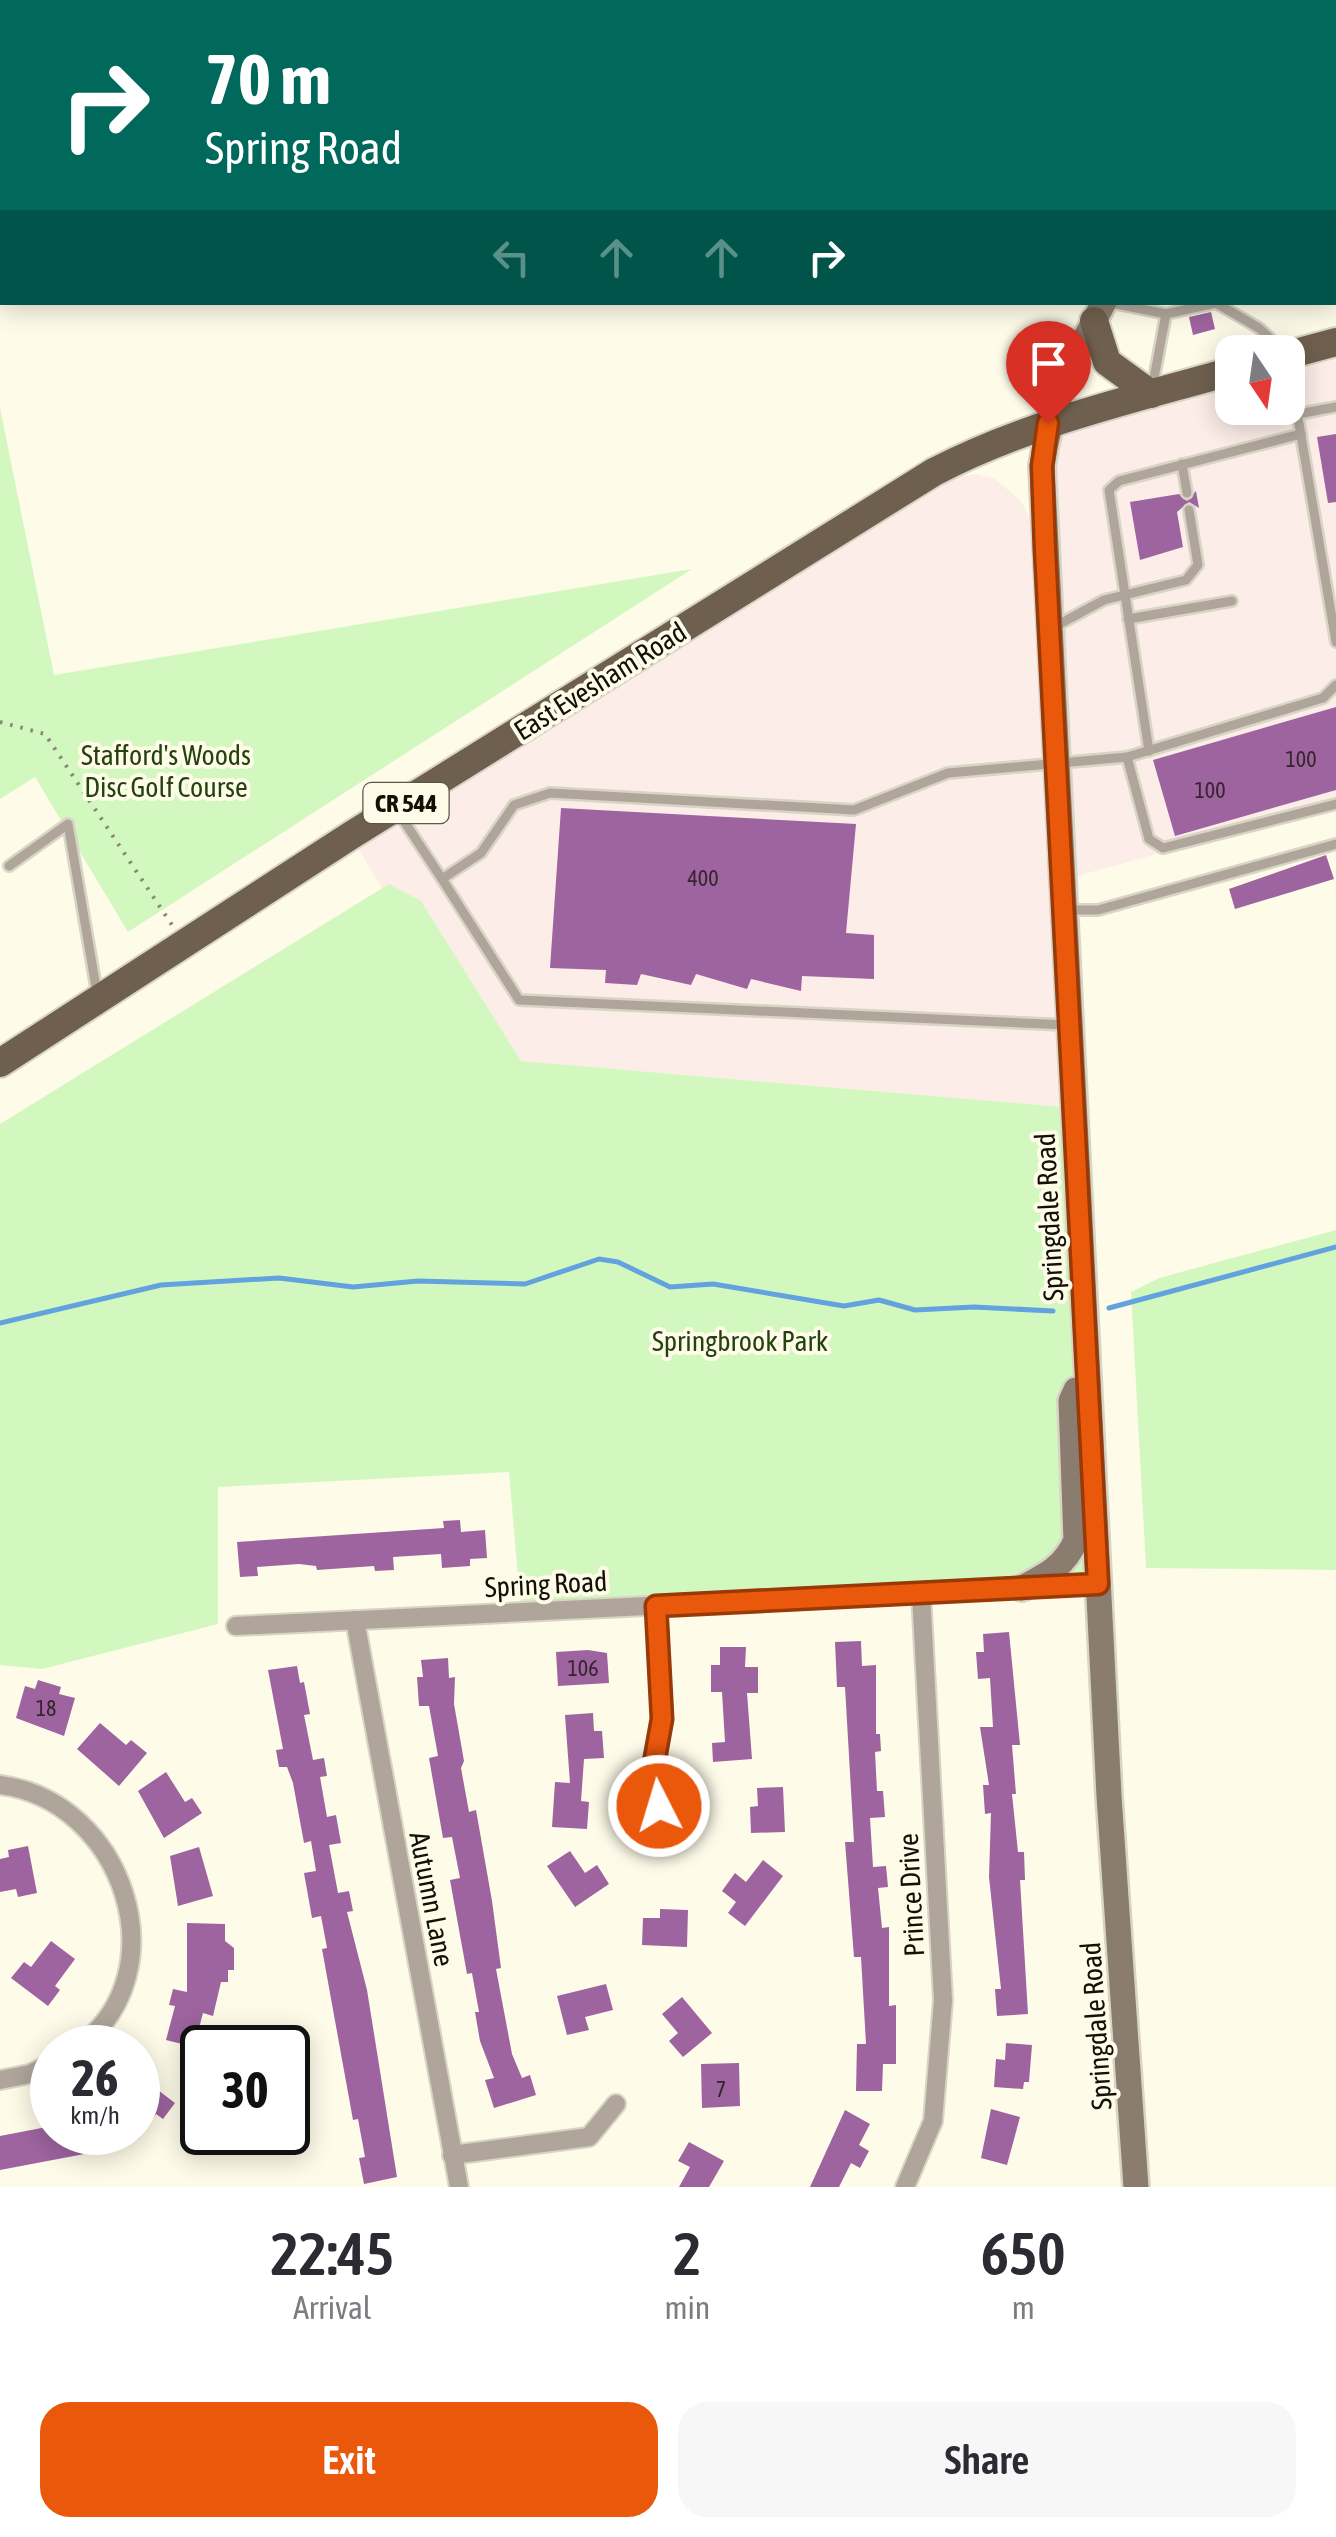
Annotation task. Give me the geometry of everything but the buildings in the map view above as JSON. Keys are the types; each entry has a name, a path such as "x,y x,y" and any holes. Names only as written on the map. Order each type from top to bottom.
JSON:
{"main road":[{"path":"1102,309 1107,362 1152,394"},
{"name":"Springdale Road","path":"1102,309 1048,423 1042,466 1086,1368 1136,2187"},
{"path":"1305,350 1336,342"},
{"name":"East Evesham Road","path":"0,1063 934,472 990,443 1048,423 1215,376"},
{"path":"1022,1588 1055,1571 1068,1558 1076,1540 1071,1401 1086,1368"}],"street":[{"name":"Spring Road","path":"236,1626 1098,1584"},
{"name":"Prince Drive","path":"905,2187 933,2122 942,2039 921,1594"},
{"path":"656,1606 662,1719 651,1780 667,1831"},
{"name":"Autumn Lane","path":"356,1620 458,2187"},
{"path":"0,1785 48,1799 91,1829 116,1868 128,1905 132,1944 123,1982 97,2025"},
{"path":"0,2080 30,2074"},
{"path":"452,2154 589,2137 616,2104"}],"lane":[{"path":"1219,305 1267,335"},
{"path":"1102,309 1166,314 1190,306"},
{"path":"1152,394 1166,314"},
{"path":"1305,413 1336,406"},
{"path":"1300,425 1336,642"},
{"path":"1150,750 1109,490 1119,481 1301,434"},
{"path":"1182,464 1187,492"},
{"path":"1050,630 1085,607 1124,594 1178,585 1194,574 1198,565 1189,510"},
{"path":"1128,618 1232,600"},
{"path":"442,879 482,852 514,804 550,793 854,810 948,773 1127,758 1323,698 1336,685"},
{"path":"1127,758 1149,839 1163,848 1336,804"},
{"path":"396,809 519,1000 1070,1026"},
{"path":"9,866 68,824 87,913 98,1000"},
{"path":"1064,910 1098,910 1336,844"}],"path":[{"path":"0,722 45,734 185,944"}],"shaded area":[{"path":"1336,342 1336,804 1063,880 1074,1108 521,1061 495,1079 351,836 914,484 976,474 995,479 1021,501 1043,544 1048,423 1215,376 1215,425 1305,425 1305,350"}],"green space":[{"name":"Stafford's Woods Disc Golf Course","path":"0,408 54,675 692,569 128,932 35,777 0,799"},
{"name":"Springbrook Park","path":"389,884 421,901 521,1061 1074,1108 1098,1584 521,1612 509,1472 218,1487 218,1624 42,1669 0,1665 0,1124"},
{"path":"1336,1230 1336,1570 1146,1568 1131,1292 1159,1278"}],"waterway":[{"path":"1109,1308 1336,1247"},
{"path":"0,1323 161,1285 279,1278 353,1287 418,1281 525,1284 599,1259 618,1262 670,1287 713,1284 844,1306 879,1300 915,1310 974,1307 1053,1311"}],"route":[{"path":"659,1806 651,1780 662,1719 656,1606 1098,1584 1045,550 1042,466 1048,423"}]}
